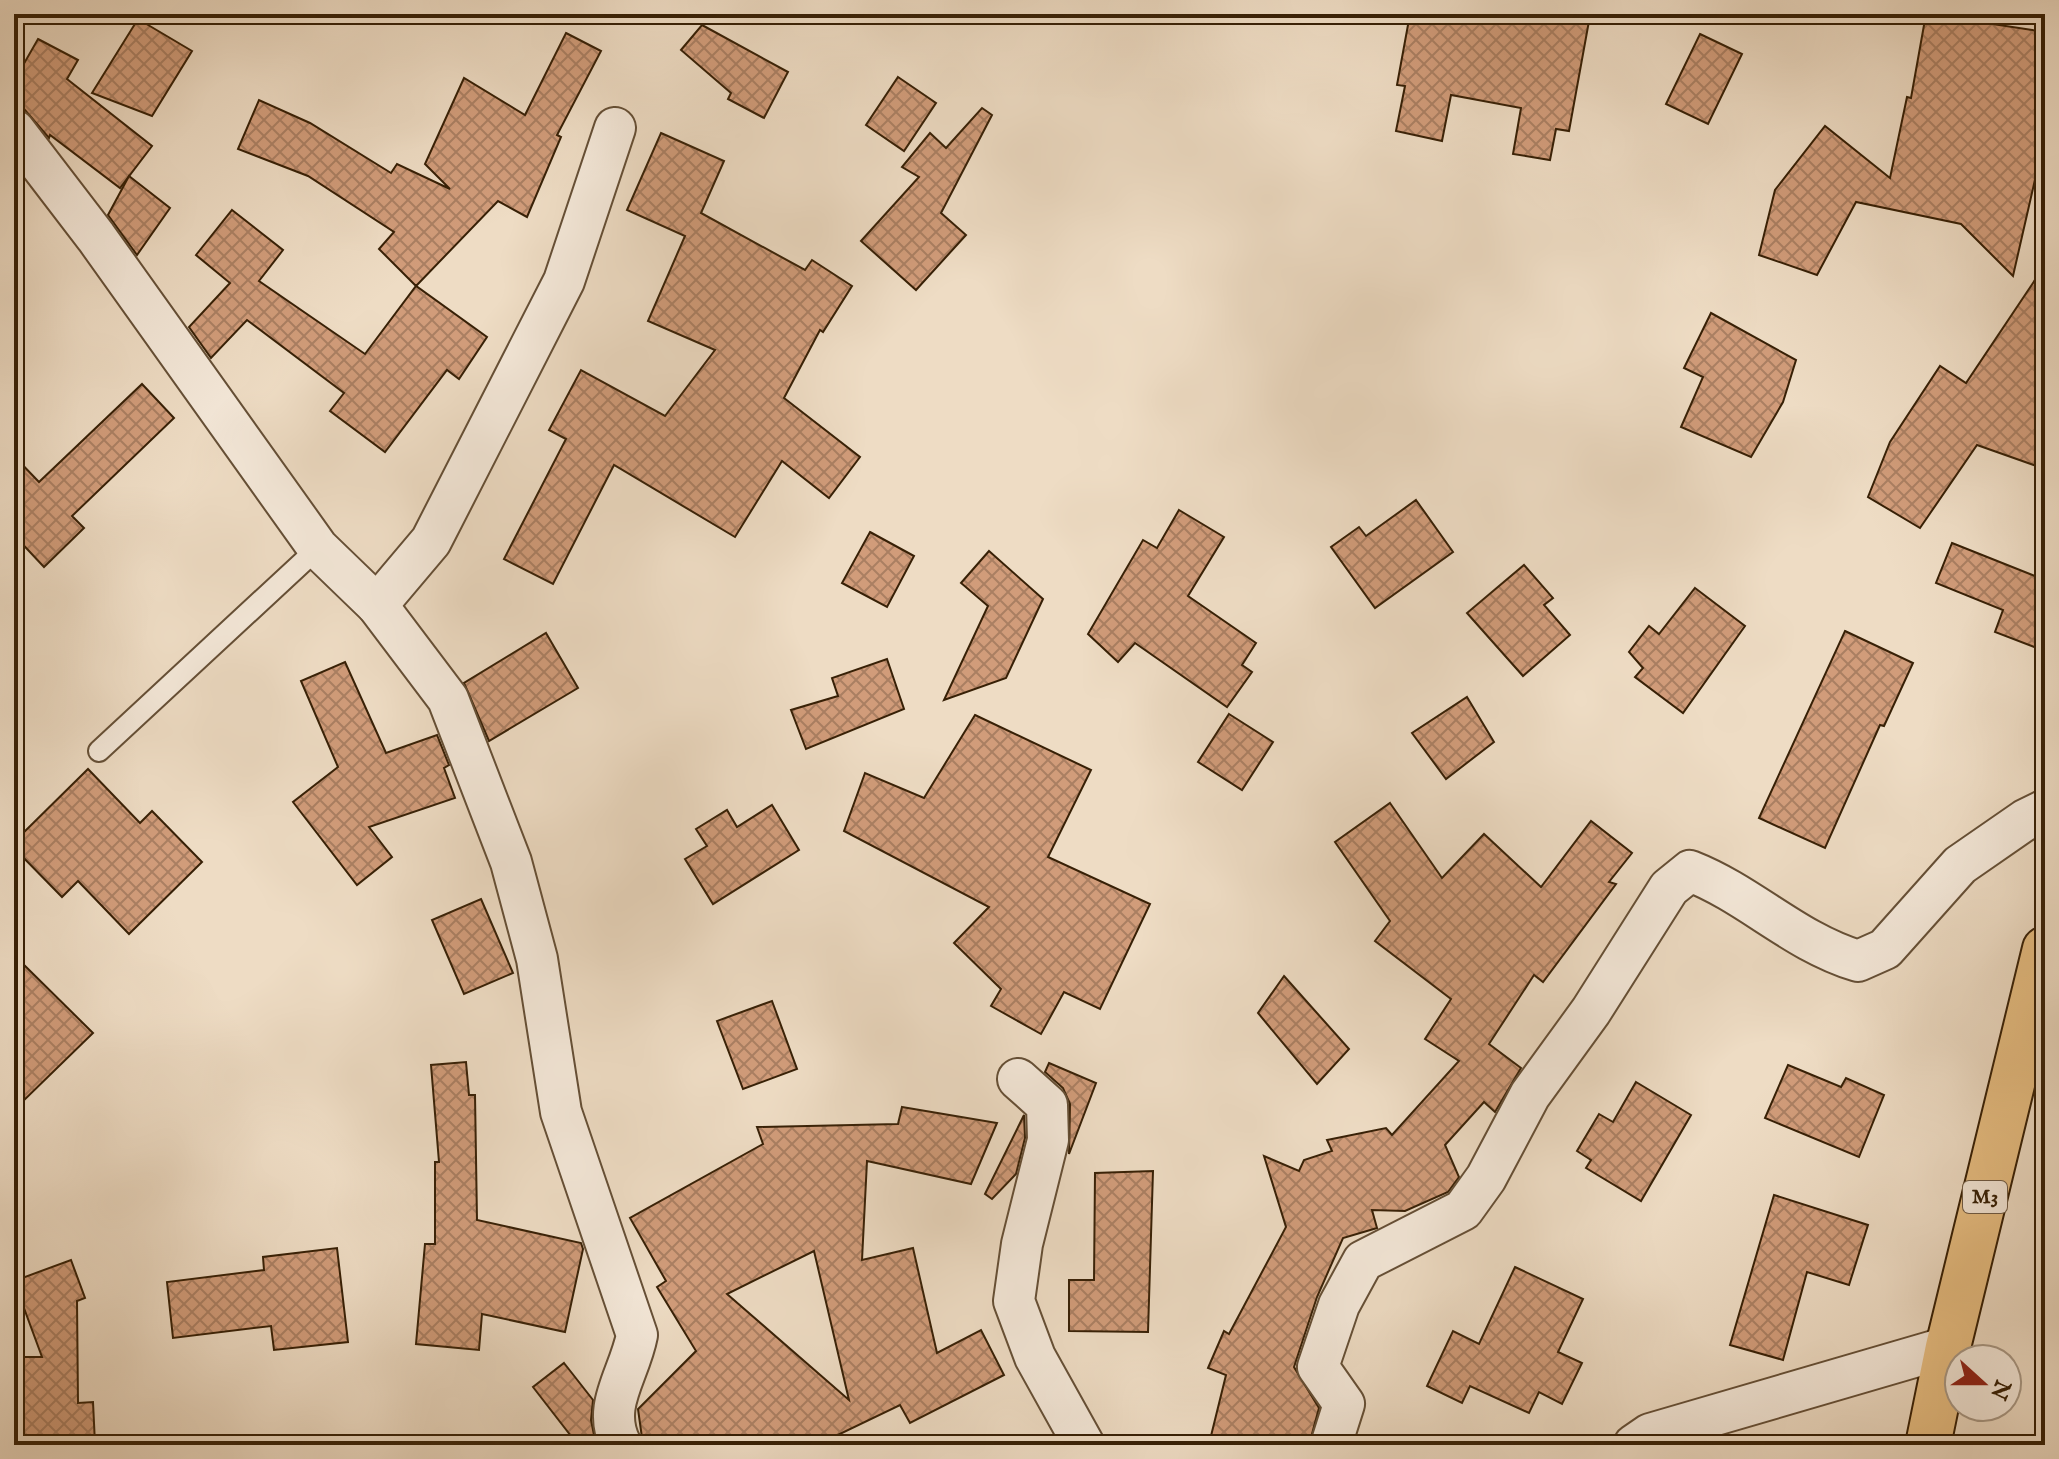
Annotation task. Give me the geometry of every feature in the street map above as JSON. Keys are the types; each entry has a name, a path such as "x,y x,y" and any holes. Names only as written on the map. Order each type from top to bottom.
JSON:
{"highway":[{"name":"M3","path":"1949,1343 2045,949"},
{"name":"M3","path":"1928,1445 1943,1372"}],"street":[{"path":"377,605 431,541 564,281 615,128"},
{"path":"14,130 96,237 318,548 377,605 448,699 511,862 537,959 561,1112 637,1335 632,1363 611,1412 613,1428 621,1445"},
{"path":"1331,1445 1344,1404 1318,1367 1339,1305 1363,1261 1463,1210 1486,1178 1530,1095 1591,1011 1669,888 1690,871 1712,879 1823,950 1858,961 1885,949 1960,865 2025,820 2045,810"},
{"path":"1018,1079 1047,1105 1048,1140 1022,1244 1014,1301 1035,1357 1084,1445"},
{"path":"1634,1445 1664,1430 1943,1348"}],"lane":[{"path":"99,751 318,548"}],"building":[{"path":"1410,14 1554,14 1589,21 1569,131 1556,129 1550,160 1513,154 1521,108 1451,95 1442,141 1396,131 1405,86 1397,85"},
{"path":"1926,14 2045,32 2045,163 2039,162 2013,276 1961,224 1856,202 1817,275 1759,255 1775,190 1825,126 1890,178 1907,97 1911,98"},
{"path":"138,19 192,51 152,116 92,93"},
{"path":"702,25 788,72 764,118 728,99 731,93 681,50"},
{"path":"566,33 601,51 557,135 561,137 527,217 498,201 416,286 379,249 394,232 308,176 238,149 259,100 310,123 391,173 397,164 450,189 425,164 464,78 525,115"},
{"path":"1700,34 1742,54 1708,124 1666,104"},
{"path":"38,39 78,60 67,79 152,146 120,188 50,135 49,138 24,109 14,107 14,81"},
{"path":"898,77 936,103 904,151 866,125"},
{"path":"982,108 992,115 941,213 966,235 916,290 861,241 919,177 902,167 930,133 946,148"},
{"path":"661,133 724,161 701,213 805,270 812,260 852,286 823,332 820,330 784,398 860,457 829,498 782,461 735,537 614,465 553,584 504,559 566,439 549,430 581,370 665,416 715,350 648,321 685,236 627,210"},
{"path":"129,176 170,208 137,255 108,215"},
{"path":"232,210 283,250 259,281 365,354 416,286 487,337 459,379 447,370 385,452 330,411 344,393 247,320 211,358 189,327 230,283 196,255"},
{"path":"2045,265 2045,469 1977,445 1920,528 1868,497 1890,442 1940,366 1966,383"},
{"path":"1711,313 1796,360 1783,402 1751,457 1681,427 1703,377 1684,368"},
{"path":"142,384 174,418 72,516 84,528 44,567 14,535 14,456 39,482"},
{"path":"1416,500 1453,552 1375,608 1331,547 1359,527 1366,536"},
{"path":"1179,510 1224,537 1188,596 1256,643 1242,665 1252,672 1227,707 1135,643 1118,662 1088,634 1143,540 1157,548"},
{"path":"870,532 914,556 887,607 842,583"},
{"path":"1952,543 2045,580 2045,651 1995,632 2003,610 1936,583"},
{"path":"989,551 1043,599 1006,678 944,700 988,606 961,583"},
{"path":"1524,565 1553,598 1544,605 1570,635 1523,676 1467,613"},
{"path":"1695,588 1745,626 1683,713 1635,677 1643,668 1629,652 1649,626 1659,634"},
{"path":"1845,631 1913,663 1884,726 1880,725 1825,848 1759,818"},
{"path":"546,633 578,688 489,741 464,683"},
{"path":"887,659 904,709 806,749 791,710 838,696 832,678"},
{"path":"345,662 386,753 437,735 449,765 444,768 455,798 369,827 392,857 357,885 293,802 338,767 301,681"},
{"path":"1467,697 1494,742 1446,779 1412,733"},
{"path":"1229,714 1273,742 1242,790 1198,762"},
{"path":"975,715 1091,770 1048,857 1150,904 1100,1009 1064,992 1041,1034 991,1006 1001,989 954,943 989,907 844,831 865,773 924,798"},
{"path":"88,769 140,823 152,811 202,862 129,934 78,881 62,897 14,848 14,842"},
{"path":"1390,803 1442,878 1484,834 1541,887 1591,821 1632,853 1609,882 1616,884 1543,982 1534,975 1489,1044 1521,1068 1495,1112 1484,1102 1445,1145 1459,1177 1448,1192 1405,1211 1372,1210 1377,1228 1343,1238 1317,1297 1294,1367 1319,1408 1309,1445 1232,1445 1210,1440 1226,1375 1208,1368 1224,1331 1229,1334 1286,1227 1264,1156 1299,1171 1304,1160 1332,1151 1327,1140 1386,1128 1392,1135 1459,1061 1425,1039 1451,999 1375,941 1390,921 1335,842"},
{"path":"772,805 799,850 713,904 685,859 707,846 696,829 727,810 737,827"},
{"path":"481,899 513,973 464,994 432,920"},
{"path":"14,955 93,1033 14,1110"},
{"path":"1284,976 1349,1049 1317,1084 1258,1013"},
{"path":"772,1001 797,1069 743,1089 717,1021"},
{"path":"466,1062 469,1095 475,1095 477,1220 581,1243 583,1249 565,1332 482,1314 479,1350 416,1344 425,1244 435,1244 435,1162 439,1162 431,1065"},
{"path":"1049,1063 1096,1083 1069,1154 1070,1104 1063,1088 1045,1072"},
{"path":"1788,1065 1841,1087 1846,1078 1884,1095 1859,1157 1765,1118"},
{"path":"1636,1082 1691,1115 1641,1201 1586,1168 1591,1160 1577,1151 1599,1114 1613,1122"},
{"path":"902,1107 997,1123 971,1184 867,1161 862,1260 913,1248 937,1353 981,1330 1004,1375 910,1423 900,1405 817,1445 643,1445 638,1409 696,1351 657,1287 666,1281 630,1218 763,1144 757,1127 898,1124","holes":["814,1251 849,1400 727,1294"]},
{"path":"1024,1115 1025,1138 1016,1174 992,1199 985,1194"},
{"path":"1153,1171 1148,1332 1069,1331 1069,1280 1094,1280 1095,1173"},
{"path":"1774,1195 1868,1225 1849,1285 1807,1272 1783,1360 1730,1345"},
{"path":"337,1248 348,1342 274,1350 271,1326 173,1338 167,1282 264,1270 263,1257"},
{"path":"71,1260 85,1298 77,1301 78,1403 93,1402 95,1444 22,1445 19,1357 42,1357 14,1281"},
{"path":"1515,1267 1583,1299 1558,1352 1582,1363 1562,1404 1539,1392 1529,1413 1470,1386 1462,1403 1427,1386 1453,1331 1479,1344"},
{"path":"564,1363 593,1400 591,1420 596,1445 578,1445 533,1387"}]}
